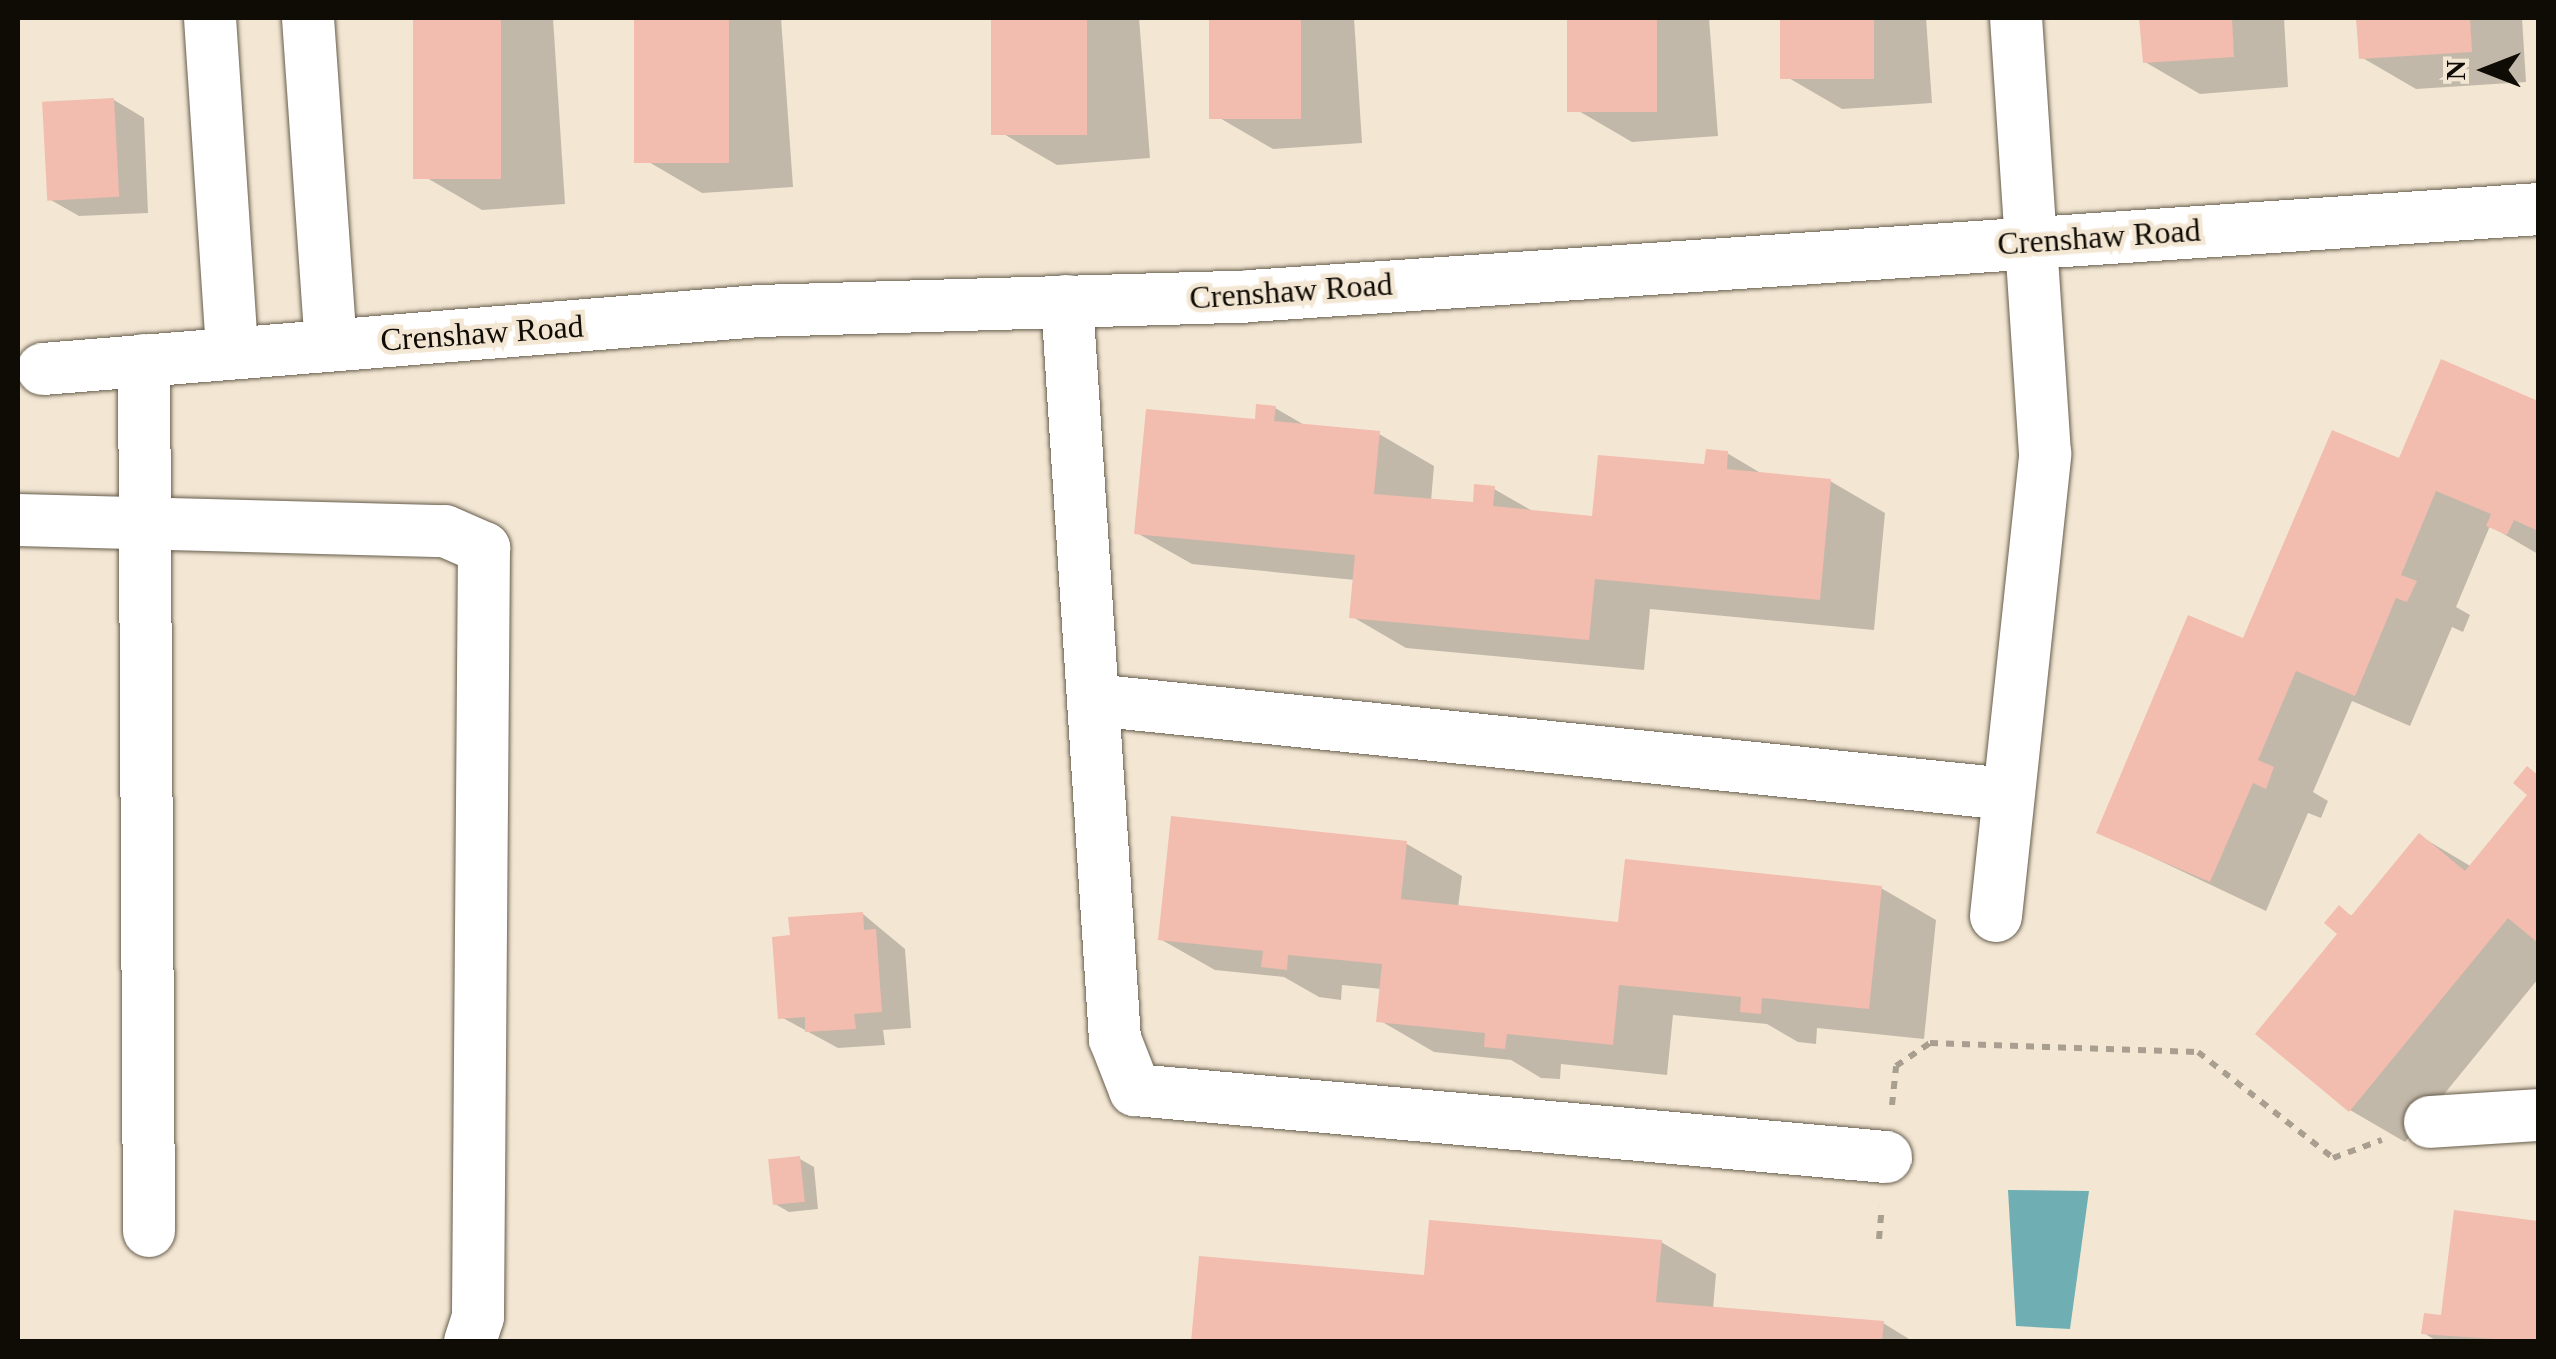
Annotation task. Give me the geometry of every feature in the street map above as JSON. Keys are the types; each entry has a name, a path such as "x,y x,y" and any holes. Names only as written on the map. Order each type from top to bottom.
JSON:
{"street":[{"path":"210,18 232,352"},
{"path":"308,18 331,344"},
{"path":"1996,916 2045,454 2034,242 2016,18"},
{"name":"Crenshaw Road","path":"43,368 778,310 1067,301 2538,208"},
{"path":"1067,301 1115,1038 1135,1090 1886,1157"},
{"path":"144,360 148,519 149,1231"},
{"path":"18,520 148,519 445,531 484,548 478,1318 470,1342"},
{"path":"1093,700 2007,794"},
{"path":"2430,1122 2538,1116"}],"path":[{"path":"1878,1239 1896,1066 1930,1043 2198,1052 2333,1158 2430,1122"}],"water":[{"path":"2008,1190 2089,1191 2070,1329 2016,1326"}],"building":[{"path":"413,18 501,18 501,179 413,179"},
{"path":"634,18 729,18 729,163 634,163"},
{"path":"991,18 1087,18 1087,135 991,135"},
{"path":"1209,18 1301,18 1301,119 1209,119"},
{"path":"1567,18 1657,18 1657,112 1567,112"},
{"path":"1780,18 1874,18 1874,79 1780,79"},
{"path":"2139,18 2232,18 2234,57 2143,63"},
{"path":"2356,18 2470,18 2472,52 2359,59"},
{"path":"114,98 119,197 47,201 42,102"},
{"path":"2441,359 2538,401 2538,531 2514,520 2507,535 2486,526 2491,514 2436,491 2401,575 2417,581 2407,602 2396,598 2355,696 2296,671 2258,760 2274,767 2266,789 2253,783 2210,882 2096,833 2188,615 2243,638 2332,430 2399,458"},
{"path":"1256,404 1276,406 1274,421 1380,431 1374,494 1473,502 1474,484 1495,486 1493,506 1592,516 1598,455 1704,464 1706,449 1728,451 1727,469 1831,479 1820,600 1595,579 1589,640 1349,618 1355,555 1134,534 1146,409 1255,419"},
{"path":"2527,766 2538,775 2538,943 2508,918 2349,1112 2255,1034 2337,934 2324,923 2339,905 2351,916 2419,833 2465,871 2527,795 2513,783"},
{"path":"1171,816 1407,841 1401,899 1618,922 1625,859 1882,886 1869,1009 1762,998 1761,1014 1740,1012 1741,997 1619,985 1613,1045 1507,1034 1505,1049 1484,1047 1485,1033 1376,1022 1382,964 1288,955 1287,970 1261,967 1263,951 1158,940"},
{"path":"863,912 864,930 876,929 882,1012 854,1014 856,1029 805,1032 805,1017 778,1019 772,937 790,935 788,917"},
{"path":"800,1156 805,1202 773,1205 768,1159"},
{"path":"2454,1210 2538,1221 2538,1342 2421,1334 2424,1313 2441,1315"},
{"path":"1429,1220 1662,1240 1656,1302 1884,1321 1882,1342 1191,1342 1199,1256 1424,1275"}]}
